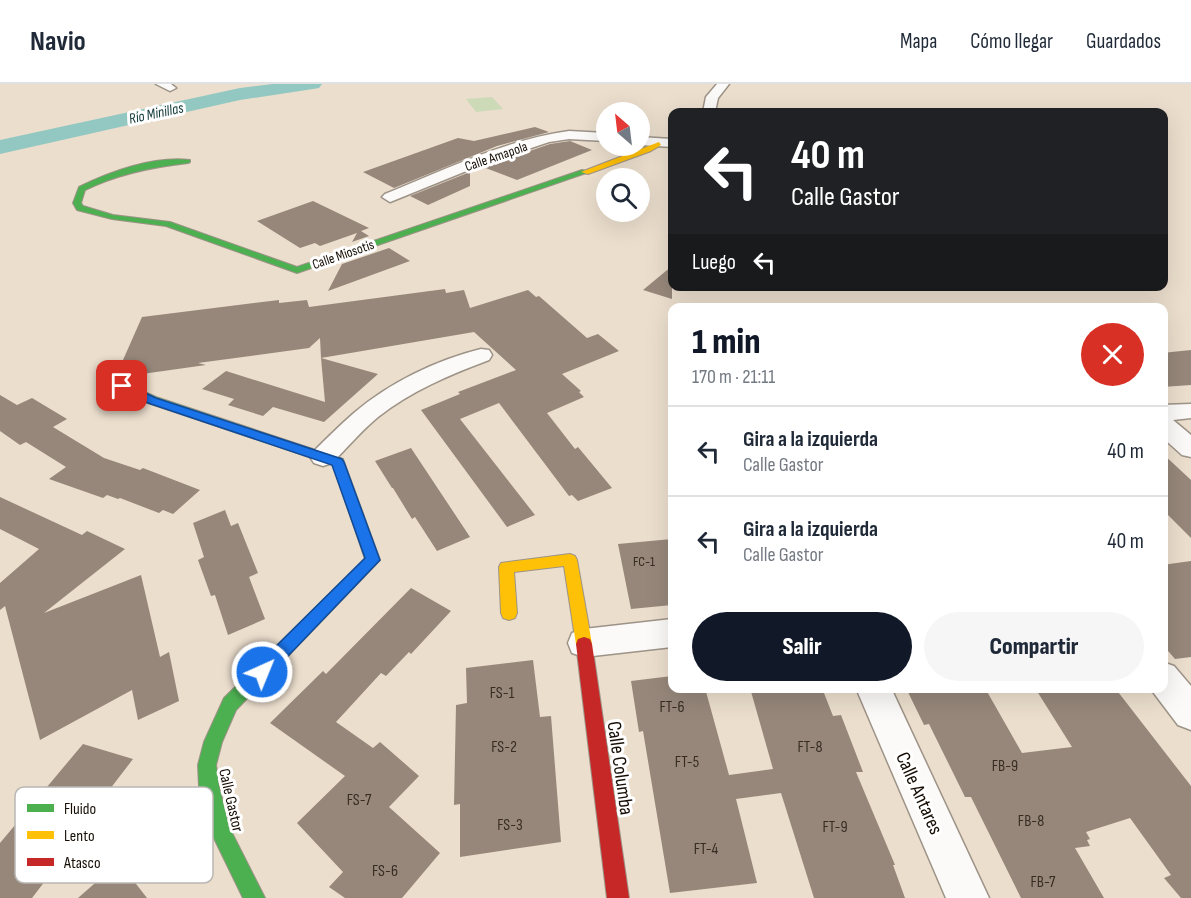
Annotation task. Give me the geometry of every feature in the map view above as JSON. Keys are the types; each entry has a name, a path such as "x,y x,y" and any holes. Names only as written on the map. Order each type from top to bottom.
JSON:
{"street":[{"path":"710,108 712,97 723,84"},
{"name":"Calle Amapola","path":"390,197 476,162 547,138 568,135 596,136"},
{"path":"650,142 666,143"},
{"name":"Calle Miosotis","path":"188,161 152,165 106,176 81,189 77,203 80,208 112,217 167,224 297,270 666,143"},
{"path":"323,457 368,413 398,392 425,377 481,355"},
{"name":"Calle Gastor","path":"122,386 152,400 338,462 373,560 230,704 220,722 207,765 209,787"},
{"path":"1168,413 1191,411"},
{"path":"1168,428 1191,449"},
{"name":"Calle Columba","path":"509,613 506,567 570,560 584,643 618,898"},
{"path":"584,643 668,633"},
{"path":"1168,684 1191,713"},
{"name":"Calle Antares","path":"875,693 968,898"},
{"name":"Calle Gastor","path":"213,802 220,830 230,854 254,898"}],"green space":[{"path":"492,97 503,109 476,112 466,99"}],"building":[{"path":"535,127 549,132 497,146 394,188 363,172 458,138 474,141"},
{"path":"570,141 592,150 517,180 483,167 550,144"},
{"path":"470,172 470,186 428,205 410,196"},
{"path":"313,201 369,228 361,231 369,236 352,242 357,233 320,246 315,243 300,248 257,221"},
{"path":"389,248 410,261 328,291 342,264"},
{"path":"668,269 668,291 672,291 672,299 643,290"},
{"path":"445,289 446,293 464,290 470,308 528,290 536,297 539,296 587,338 598,334 619,351 562,374 581,391 579,392 584,397 547,413 575,449 578,447 612,488 578,501 572,495 569,496 499,403 460,419 535,515 507,527 421,410 460,394 458,392 516,370 474,332 321,358 320,338 309,348 198,363 206,365 142,374 144,368 122,371 127,360 123,360 142,317 279,300 279,303 307,300 309,307"},
{"path":"1191,350 1191,385 1168,387 1168,352"},
{"path":"321,358 378,374 324,422 273,407 263,416 228,405 234,399 202,389 226,371 325,402"},
{"path":"0,395 17,405 32,398 67,419 53,427 104,458 140,470 143,468 200,490 173,514 163,510 159,513 120,498 107,495 103,498 49,479 66,467 26,442 20,445 0,431"},
{"path":"411,448 470,537 437,551 415,517 412,519 375,461"},
{"path":"1168,459 1191,480 1191,538 1168,515"},
{"path":"0,497 82,535 87,531 125,549 44,613 141,575 160,657 169,652 179,701 138,720 132,690 40,740 5,606 0,610 0,583 39,549 0,529"},
{"path":"225,510 231,526 238,523 258,573 249,577 265,619 228,635 215,595 211,596 198,560 204,557 193,523"},
{"path":"668,539 668,605 631,609 618,544"},
{"path":"1191,561 1191,657 1175,659 1168,651 1168,564"},
{"path":"411,588 451,611 411,654 409,652 386,676 381,673 336,722 373,748 380,742 419,776 389,807 440,853 402,898 345,898 329,887 343,872 297,823 345,776 270,723 323,671 326,674"},
{"path":"533,660 540,717 551,716 561,842 460,857 460,804 454,805 456,705 467,703 466,668"},
{"path":"668,676 668,693 706,693 729,775 773,769 751,693 824,693 833,716 841,715 863,772 856,772 895,865 893,865 905,898 814,898 781,793 736,799 757,883 670,893 643,731 639,732 631,681"},
{"path":"908,693 988,693 1022,753 1072,747 1038,693 1119,693 1191,786 1191,898 1181,898 1164,878 1171,875 1130,818 1086,832 1090,839 1087,840 1090,846 1075,848 1104,898 1021,898 971,797 965,797 929,724 924,725"},
{"path":"83,744 133,759 112,787 47,787"},
{"path":"15,825 15,883 44,883 32,898 0,898 0,843"},
{"path":"95,883 135,883 147,898 78,898"}],"waterway":[{"name":"Río Minillas","path":"0,147 240,94 313,84"}],"traffic: fast":[{"path":"188,161 146,166 107,177 82,189 77,203 80,208 112,217 167,224 297,270 585,172"},
{"path":"122,385 152,400 338,462 373,560 230,704 213,742 207,765 209,787"},
{"path":"213,802 220,830 254,898"}],"traffic: slow":[{"path":"585,172 649,150 659,144"},
{"path":"509,613 506,567 570,560 584,644"}],"traffic: jam":[{"path":"584,644 618,898"}],"route":[{"path":"122,386 152,400 338,462 373,560 262,672"}]}
